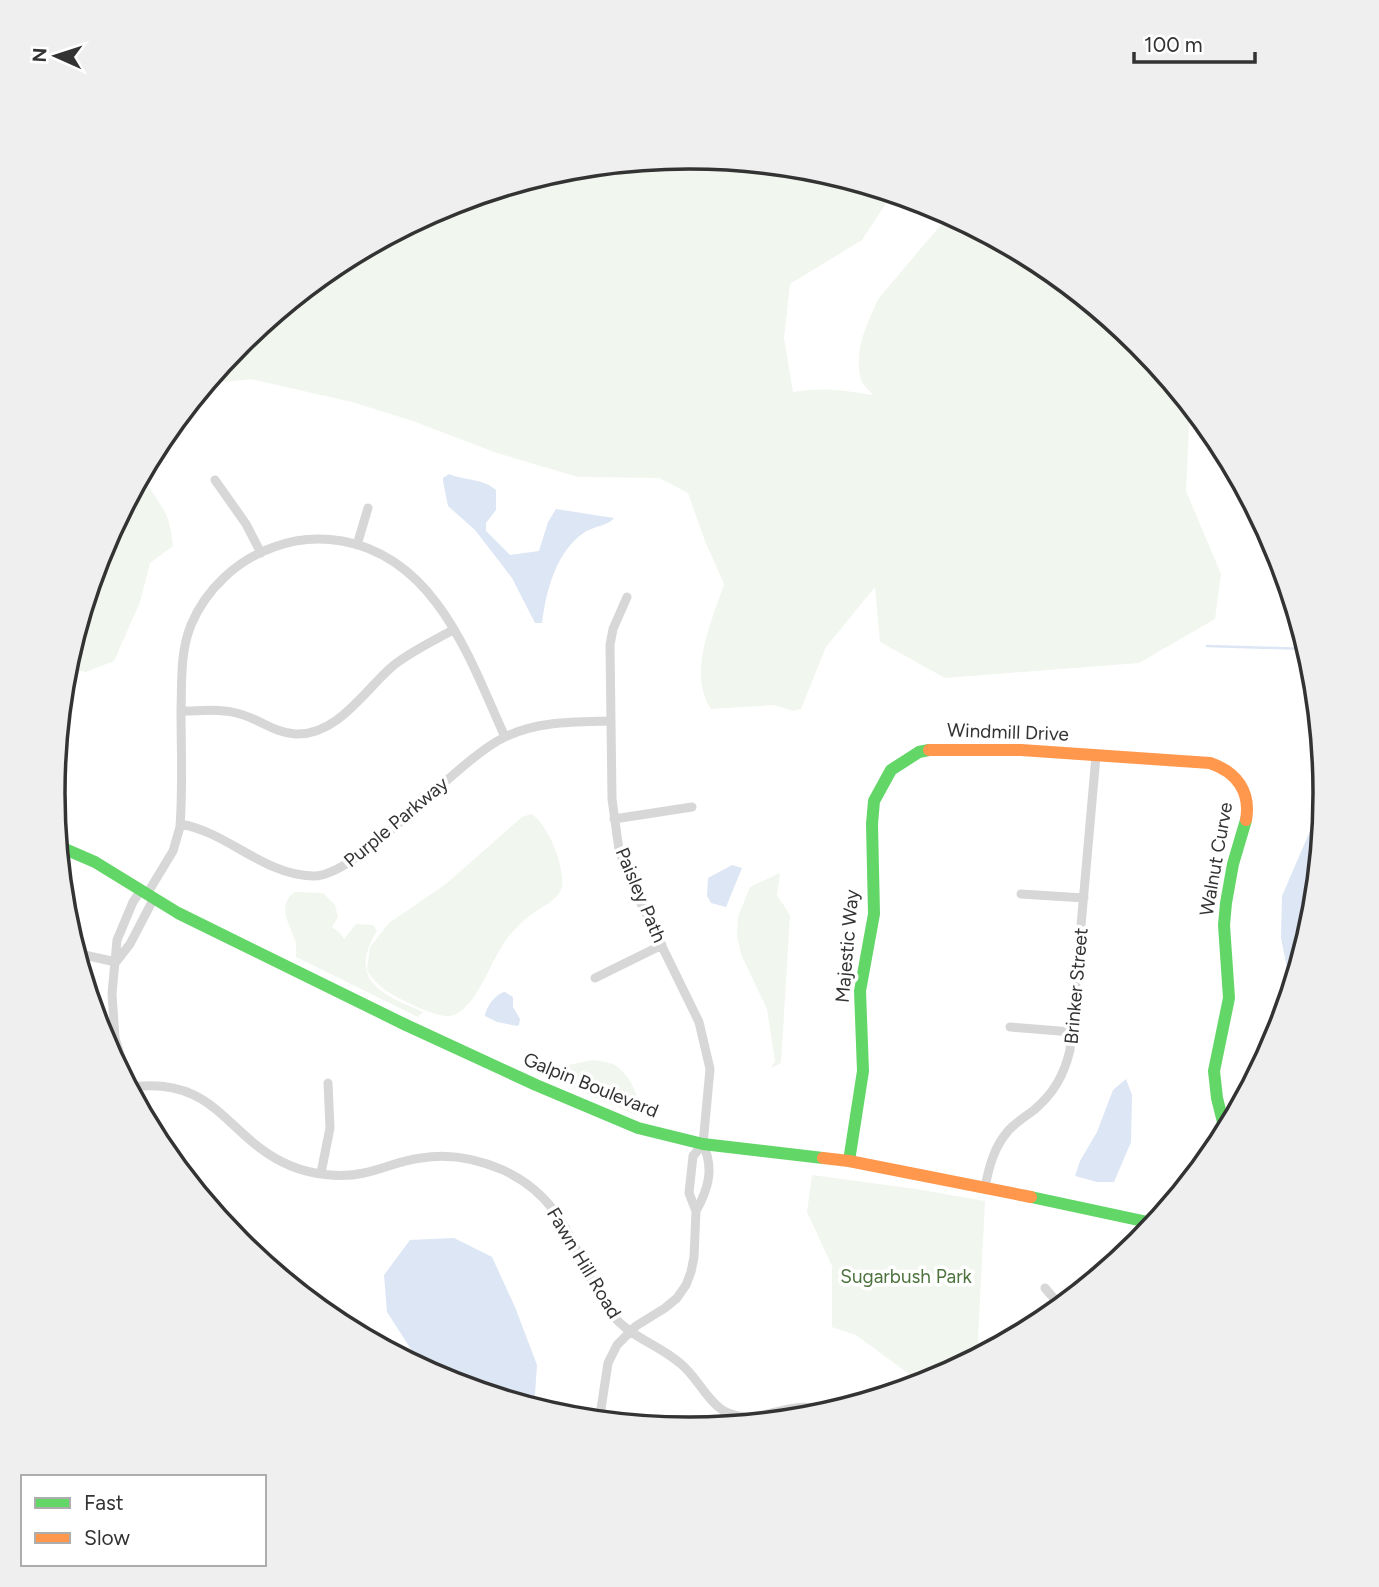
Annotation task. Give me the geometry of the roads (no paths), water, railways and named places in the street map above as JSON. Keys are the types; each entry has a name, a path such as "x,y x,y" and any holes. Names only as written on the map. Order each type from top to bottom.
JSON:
{"street":[{"path":"215,480 246,524 261,552"},
{"path":"357,545 368,508"},
{"path":"117,1044 111,1014 117,940 173,851 180,824 181,711 186,640 207,598 229,572 278,545 307,540 334,540 357,545 389,558 429,592 465,650 505,737"},
{"name":"Paisley Path","path":"627,597 613,629 610,645 614,819 625,867 696,1015 708,1054 709,1090 702,1144"},
{"path":"181,711 230,711 303,737 335,721 393,666 453,630"},
{"name":"Purple Parkway","path":"180,824 206,831 285,873 323,875 351,863 465,765 505,737 530,728 554,724 611,721"},
{"name":"Windmill Drive","path":"919,752 932,749 1021,750 1096,756"},
{"name":"Majestic Way","path":"849,1161 863,1071 860,991 874,914 874,801 891,770 919,752"},
{"name":"Brinker Street","path":"985,1187 991,1161 1007,1133 1048,1097 1059,1083 1070,1050 1096,756"},
{"name":"Walnut Curve","path":"1096,756 1215,763 1234,775 1245,793 1248,804 1247,821 1234,859 1225,905 1224,935 1229,990 1215,1064 1215,1093 1222,1120"},
{"path":"614,819 692,807"},
{"name":"Galpin Boulevard","path":"68,850 95,862 178,913 291,969 536,1085 620,1121 702,1144 849,1161 1144,1221"},
{"path":"116,962 130,944 147,894"},
{"path":"1021,894 1084,898"},
{"path":"595,978 662,946"},
{"path":"86,955 116,962"},
{"path":"1010,1027 1072,1032"},
{"path":"321,1173 330,1128 328,1083"},
{"name":"Fawn Hill Road","path":"138,1086 152,1084 175,1087 192,1093 211,1104 264,1152 294,1167 339,1175 365,1173 401,1161 440,1156 473,1160 507,1172 538,1194 561,1219 604,1303 629,1332 680,1363 723,1410 739,1416"},
{"path":"601,1412 608,1363 617,1345 629,1332 665,1308 686,1285 694,1257 696,1211 690,1194 693,1156 702,1144 710,1159 709,1171 706,1193 696,1211"},
{"path":"1045,1288 1055,1300"},
{"name":"Fawn Hill Road","path":"769,1413 789,1407 811,1406"}],"waterway":[{"path":"1207,646 1297,649"}],"park label":[{"name":"Sugarbush Park","path":"906,1276"}]}
